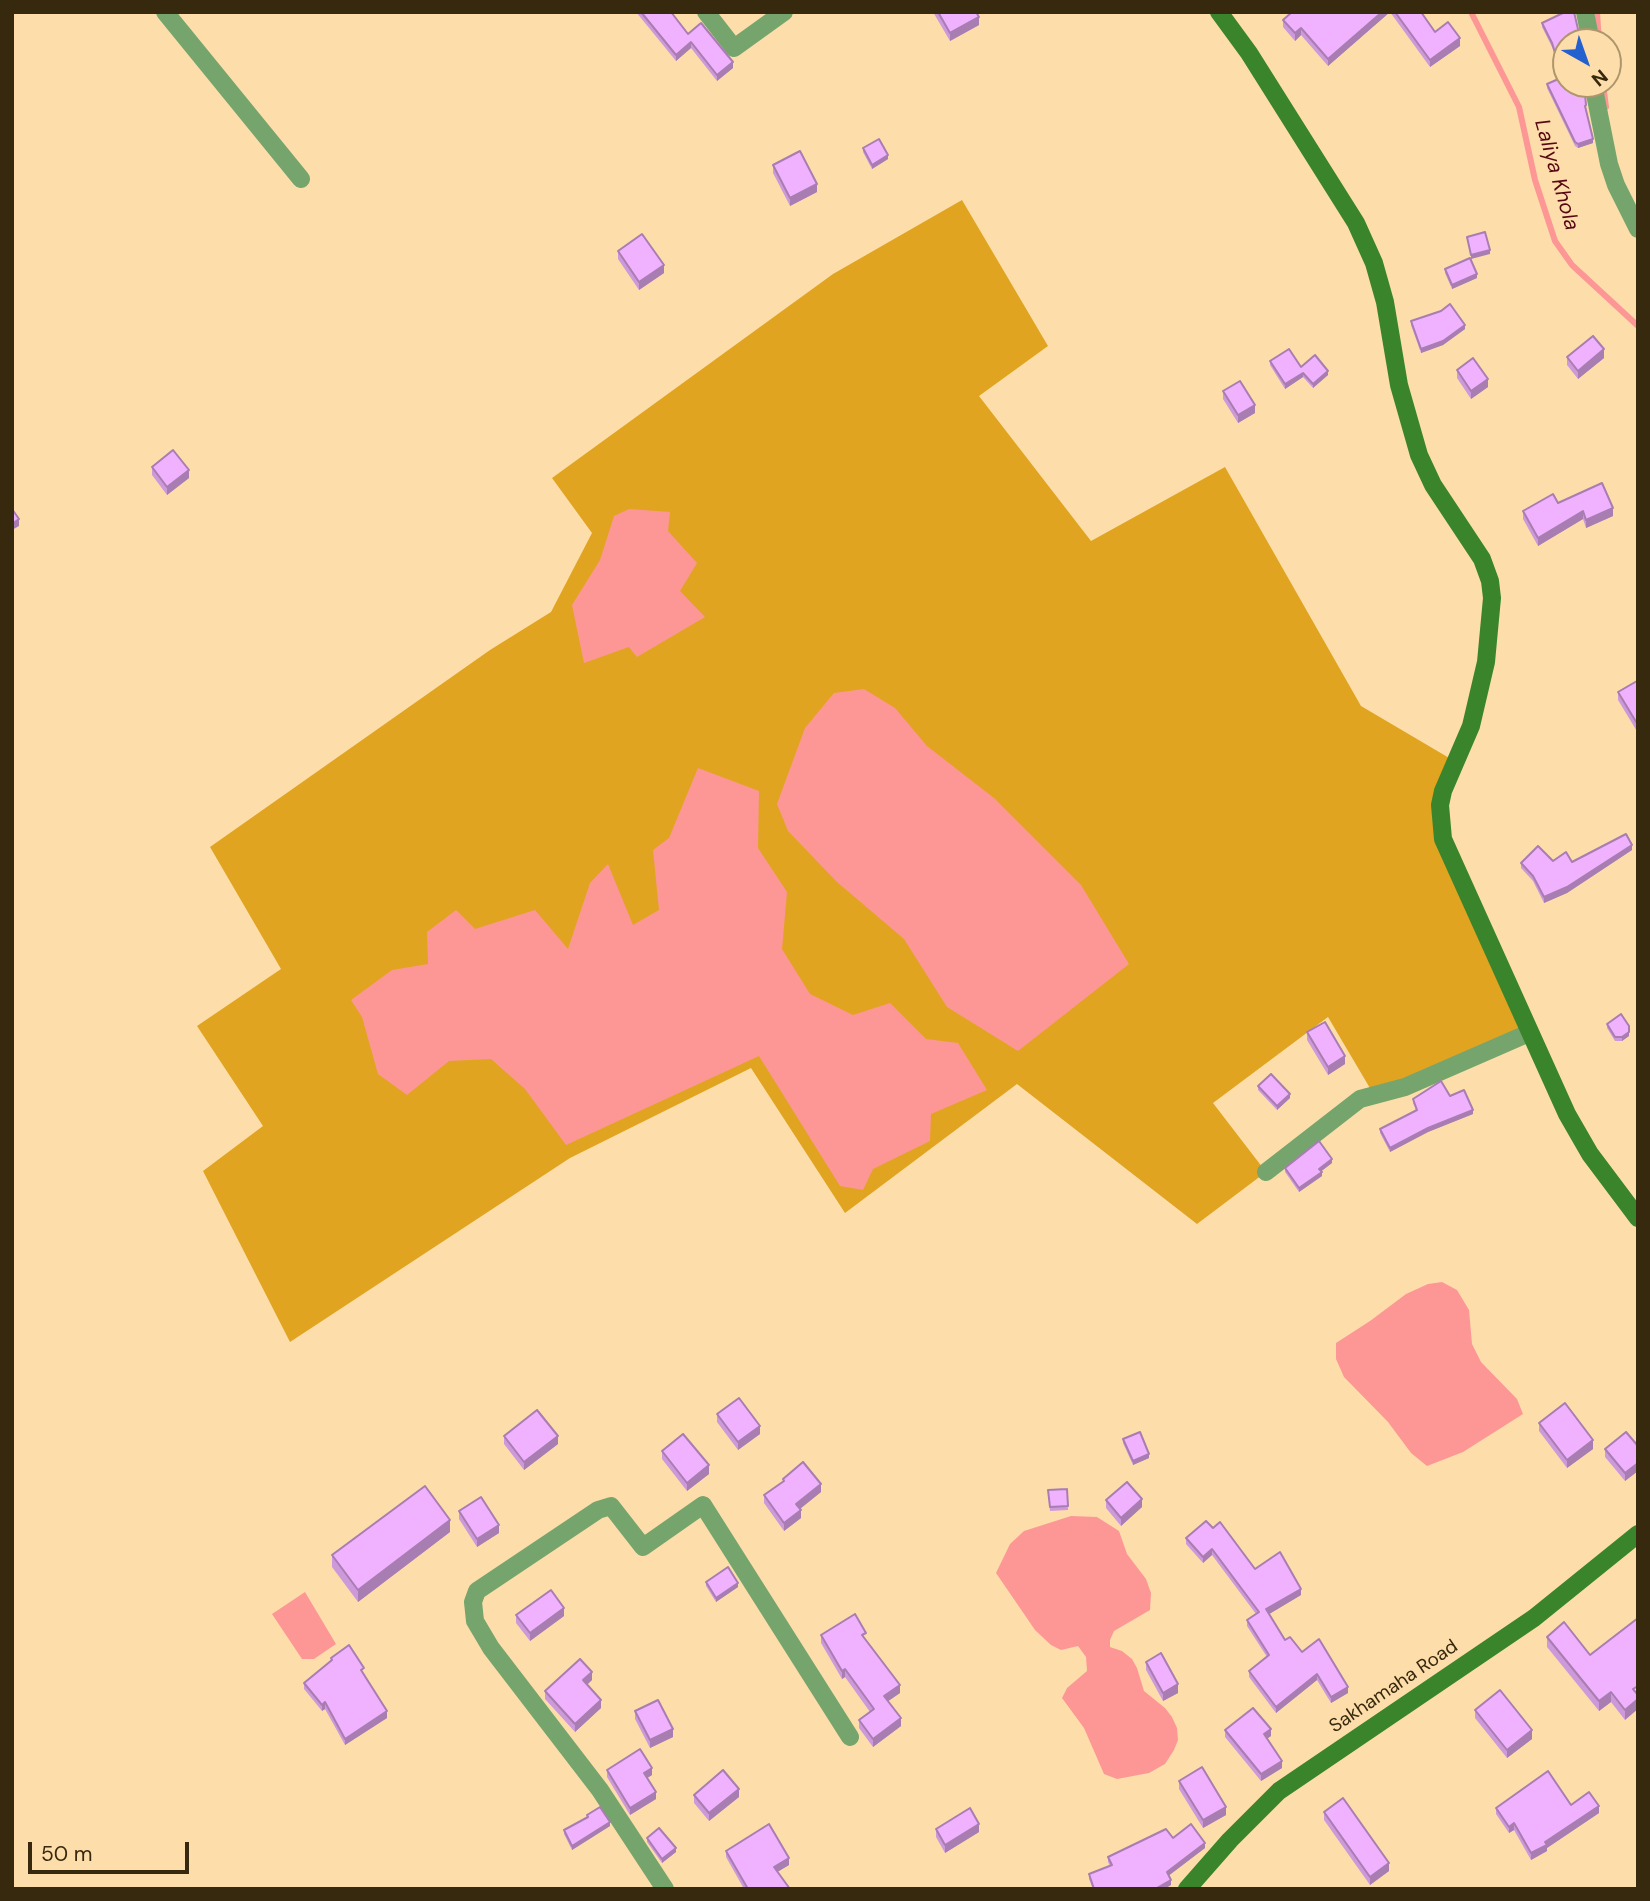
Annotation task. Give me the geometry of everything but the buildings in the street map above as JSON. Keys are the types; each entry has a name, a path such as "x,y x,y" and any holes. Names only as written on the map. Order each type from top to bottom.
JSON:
{"street":[{"path":"165,12 301,179"},
{"path":"706,12 734,48 784,12"},
{"path":"1219,12 1249,53 1356,223 1374,263 1385,302 1399,384 1419,455 1433,485 1482,559 1490,580 1492,597 1486,662 1471,726 1443,791 1439,821 1443,839 1567,1114 1590,1154 1638,1218"},
{"path":"1596,98 1609,164 1616,185 1638,229"},
{"path":"1266,1172 1360,1099 1405,1087 1529,1033"},
{"path":"665,1889 600,1790 491,1648 475,1621 473,1602 477,1591 598,1510 611,1506 643,1548 703,1505 850,1737"},
{"name":"Sakhamaha Road","path":"1187,1889 1230,1840 1279,1791 1534,1618 1638,1534"}],"shaded area":[{"path":"962,200 1048,346 979,396 1091,541 1225,467 1361,706 1456,762 1439,821 1529,1033 1374,1095 1328,1017 1213,1103 1266,1172 1197,1224 1017,1084 845,1213 751,1068 570,1158 290,1342 203,1171 263,1126 197,1026 281,969 210,847 490,650 551,612 592,533 552,478 833,274"},
{"path":"629,509 670,512 668,531 697,563 680,591 705,617 637,657 629,647 584,663 572,605 600,560 614,516"},
{"path":"864,689 895,708 927,746 994,798 1081,885 1129,964 1018,1051 947,1007 904,939 837,882 788,831 777,804 805,728 834,693"},
{"path":"698,768 759,791 758,848 787,892 782,949 810,994 853,1015 890,1003 926,1039 958,1043 987,1090 931,1114 930,1141 873,1169 863,1190 840,1186 759,1056 566,1145 525,1089 491,1059 449,1061 407,1095 378,1074 362,1017 351,1000 392,970 428,964 427,932 456,910 475,929 535,910 568,949 590,883 608,864 633,925 659,910 653,850 669,838"},
{"path":"1442,1282 1457,1290 1469,1310 1472,1344 1481,1362 1517,1399 1523,1414 1463,1452 1427,1466 1411,1453 1388,1422 1344,1377 1336,1359 1336,1343 1406,1294 1428,1284"},
{"path":"1071,1516 1097,1517 1119,1531 1127,1554 1146,1579 1151,1593 1150,1610 1114,1631 1110,1640 1110,1647 1122,1651 1132,1659 1144,1691 1165,1708 1177,1728 1178,1740 1174,1750 1165,1764 1149,1773 1117,1779 1104,1774 1084,1728 1062,1698 1067,1688 1087,1671 1086,1657 1078,1646 1061,1650 1051,1645 1035,1630 996,1573 1010,1544 1024,1531"},
{"path":"305,1592 336,1644 314,1659 302,1659 272,1614"}],"waterway":[{"name":"Laliya Khola","path":"1471,12 1519,107 1535,180 1555,241 1572,265 1638,326"},
{"path":"1597,12 1598,28"},
{"path":"1605,98 1606,107"}]}
